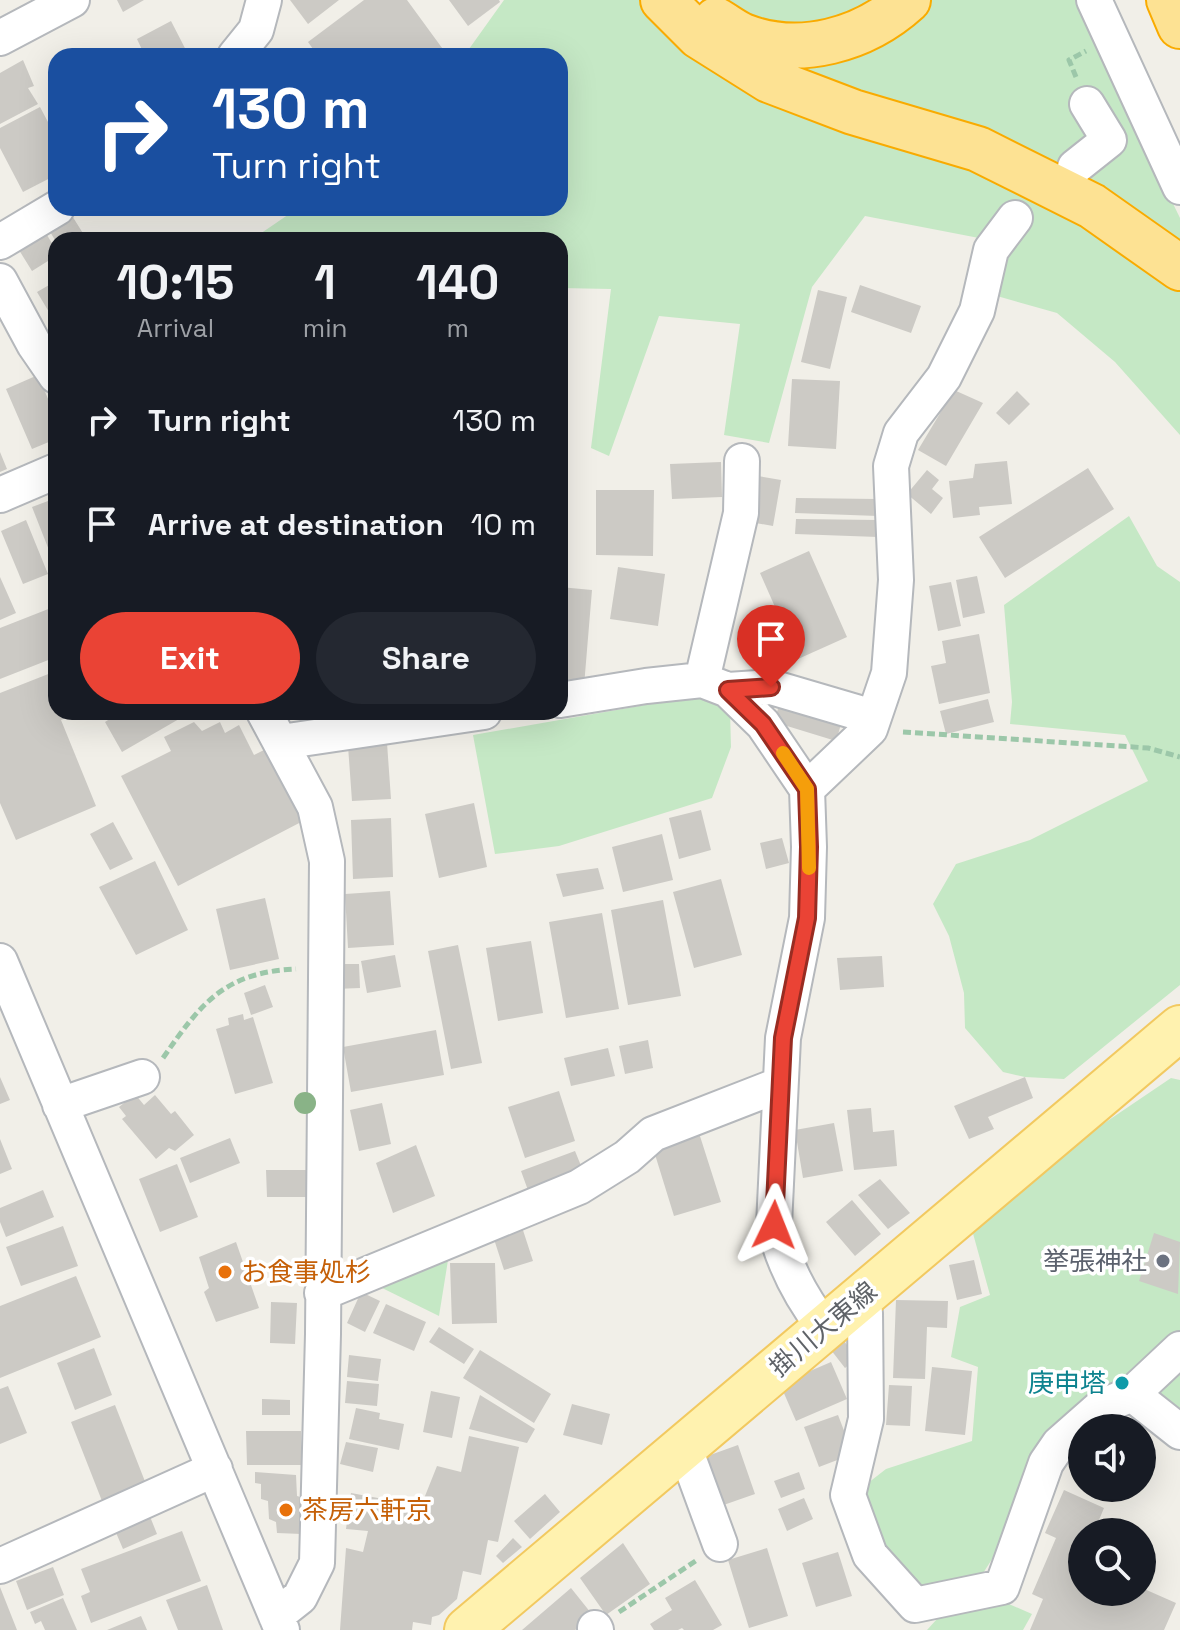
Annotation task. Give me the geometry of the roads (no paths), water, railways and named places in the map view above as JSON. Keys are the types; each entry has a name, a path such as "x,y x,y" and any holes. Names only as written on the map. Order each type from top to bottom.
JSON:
{"highway":[{"path":"663,0 699,36 769,80 853,112 978,149 1092,206 1180,268"},
{"path":"688,0 740,35 774,45 819,44 860,33 908,0"},
{"path":"1169,0 1180,26"}],"main road":[{"name":"掛川大東線","path":"467,1630 1180,1028"}],"street":[{"path":"0,38 72,0"},
{"path":"241,48 256,30 264,0"},
{"path":"1094,0 1180,187"},
{"path":"1075,167 1109,140 1087,104"},
{"path":"0,242 48,213"},
{"path":"807,789 871,723 889,673 896,580 891,466 901,433 944,377 977,311 991,250 1015,218"},
{"path":"0,281 48,364"},
{"path":"715,685 741,513 742,461"},
{"path":"0,495 48,474"},
{"path":"715,685 763,724 807,789 807,918 783,1038 774,1225 780,1252 809,1308 840,1314 865,1313 866,1419 848,1495 870,1555 911,1618 1002,1587 1046,1463 1059,1444 1101,1407 1132,1394 1180,1349"},
{"path":"568,699 646,686 771,687 871,723"},
{"path":"0,961 7,998 60,1105 279,1623 300,1597 317,1563 327,861 315,807 269,720"},
{"path":"281,742 430,720"},
{"path":"60,1105 142,1077"},
{"path":"322,1293 579,1187 627,1157 653,1134 779,1085"},
{"path":"1132,1394 1180,1432"},
{"path":"684,1446 720,1544"},
{"path":"3,1556 215,1469"}],"place":[{"name":"挙張神社","path":"1163,1261"},
{"name":"お食事処杉","path":"225,1272"},
{"name":"庚申塔","path":"1122,1383"},
{"name":"茶房六軒京","path":"286,1510"}]}
